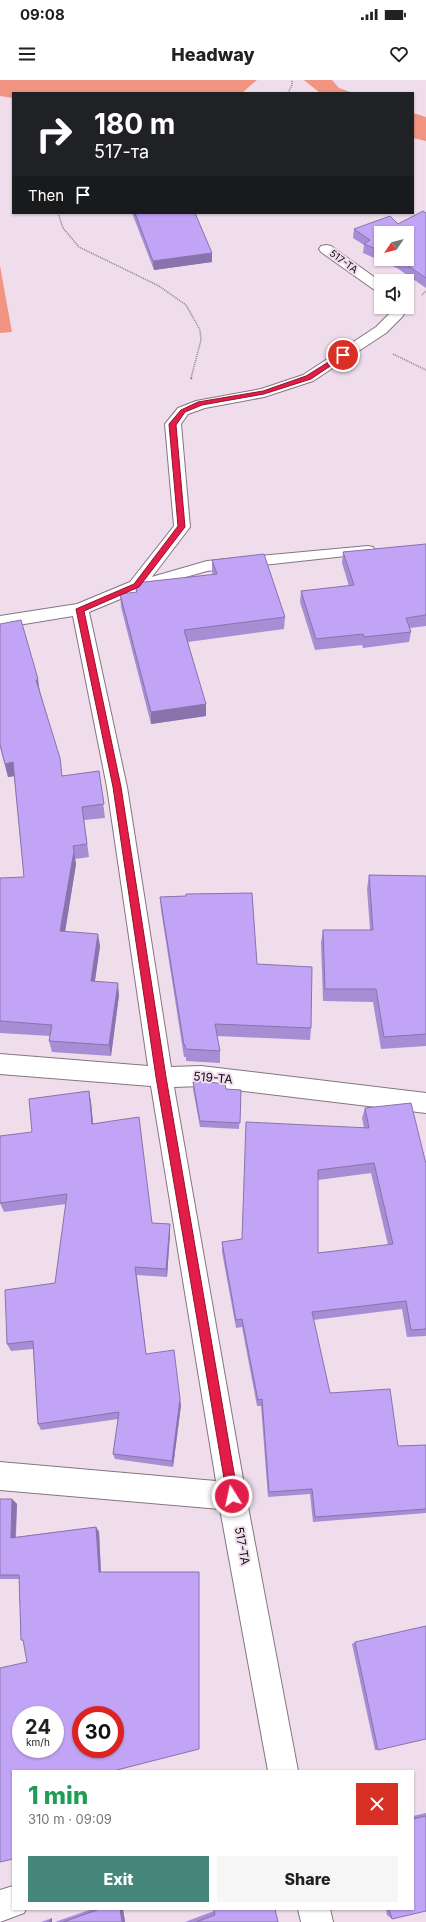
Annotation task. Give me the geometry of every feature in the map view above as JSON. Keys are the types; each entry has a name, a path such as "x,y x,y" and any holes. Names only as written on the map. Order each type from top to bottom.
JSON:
{"street":[{"name":"517-ТА","path":"326,249 374,283"},
{"path":"0,622 80,609 136,586 182,527 173,424 183,411 201,404 264,392 308,378 381,330 397,314"},
{"name":"517-ТА","path":"80,609 117,787 161,1077 232,1496 283,1770"},
{"name":"519-ТА","path":"0,1064 161,1077 201,1076 426,1103"},
{"path":"0,1476 232,1496"},
{"path":"0,1906 12,1902"},
{"path":"314,1910 317,1922"}],"lane":[{"path":"136,586 207,566 382,549"}],"path":[{"path":"288,92 292,85 292,80"},
{"path":"58,214 63,228 79,247 159,286 186,305 200,330 201,340 183,411"},
{"path":"366,340 426,370"}],"shaded area":[{"path":"0,80 257,80 243,92 12,92 12,98 0,96"},
{"path":"304,80 332,80 339,88 350,92 319,92"},
{"path":"414,113 426,117 426,141 414,138"},
{"path":"0,266 12,332 0,333"}],"building":[{"path":"423,211 426,213 426,278 408,266 414,266 414,226 374,226 374,248 364,244 370,240 354,229 390,216 398,224"},
{"path":"135,214 195,214 212,253 153,261"},
{"path":"426,544 426,615 406,618 411,632 364,637 363,634 316,639 301,591 354,585 343,552"},
{"path":"264,554 285,617 184,630 206,704 151,712 120,594 137,592 135,583 217,574 212,560"},
{"path":"21,620 38,679 36,680 60,758 62,776 99,771 104,804 82,807 87,844 73,846 74,851 60,931 98,934 91,981 118,983 109,1045 49,1041 52,1025 0,1021 0,878 24,877 13,762 5,764 0,744 0,624"},
{"path":"369,875 426,876 426,1034 384,1037 376,989 325,989 323,930 373,930"},
{"path":"252,893 257,964 312,967 311,1028 215,1024 220,1051 186,1049 184,1045 160,897 186,896 186,894"},
{"path":"201,1081 225,1084 226,1089 241,1090 240,1123 200,1121 193,1082"},
{"path":"89,1091 92,1124 139,1117 152,1223 170,1224 166,1269 135,1267 146,1354 174,1350 180,1399 172,1461 113,1454 119,1412 38,1424 33,1341 7,1344 5,1290 55,1283 67,1194 0,1203 0,1136 32,1132 29,1099"},
{"path":"411,1103 426,1164 426,1329 411,1330 406,1301 312,1312 330,1393 390,1389 398,1446 426,1445 426,1509 315,1517 312,1489 269,1492 262,1399 258,1400 242,1319 236,1320 222,1242 242,1239 246,1122 369,1128 365,1108","holes":["374,1163 393,1244 318,1253 318,1170"]},
{"path":"0,1499 12,1499 11,1538 96,1527 99,1572 199,1572 199,1749 117,1770 12,1770 12,1859 0,1862 0,1668 27,1662 23,1640 21,1640 19,1575 0,1575"},
{"path":"426,1626 426,1739 378,1750 355,1642"},
{"path":"426,1816 426,1911 392,1919 389,1910 414,1910 414,1819"},
{"path":"97,1910 120,1910 122,1922 63,1922"},
{"path":"214,1910 275,1910 278,1922 196,1922 215,1915"}],"route":[{"path":"232,1496 161,1077 117,787 80,609 136,586 182,527 173,424 183,411 201,404 264,392 308,378 343,355"}]}
